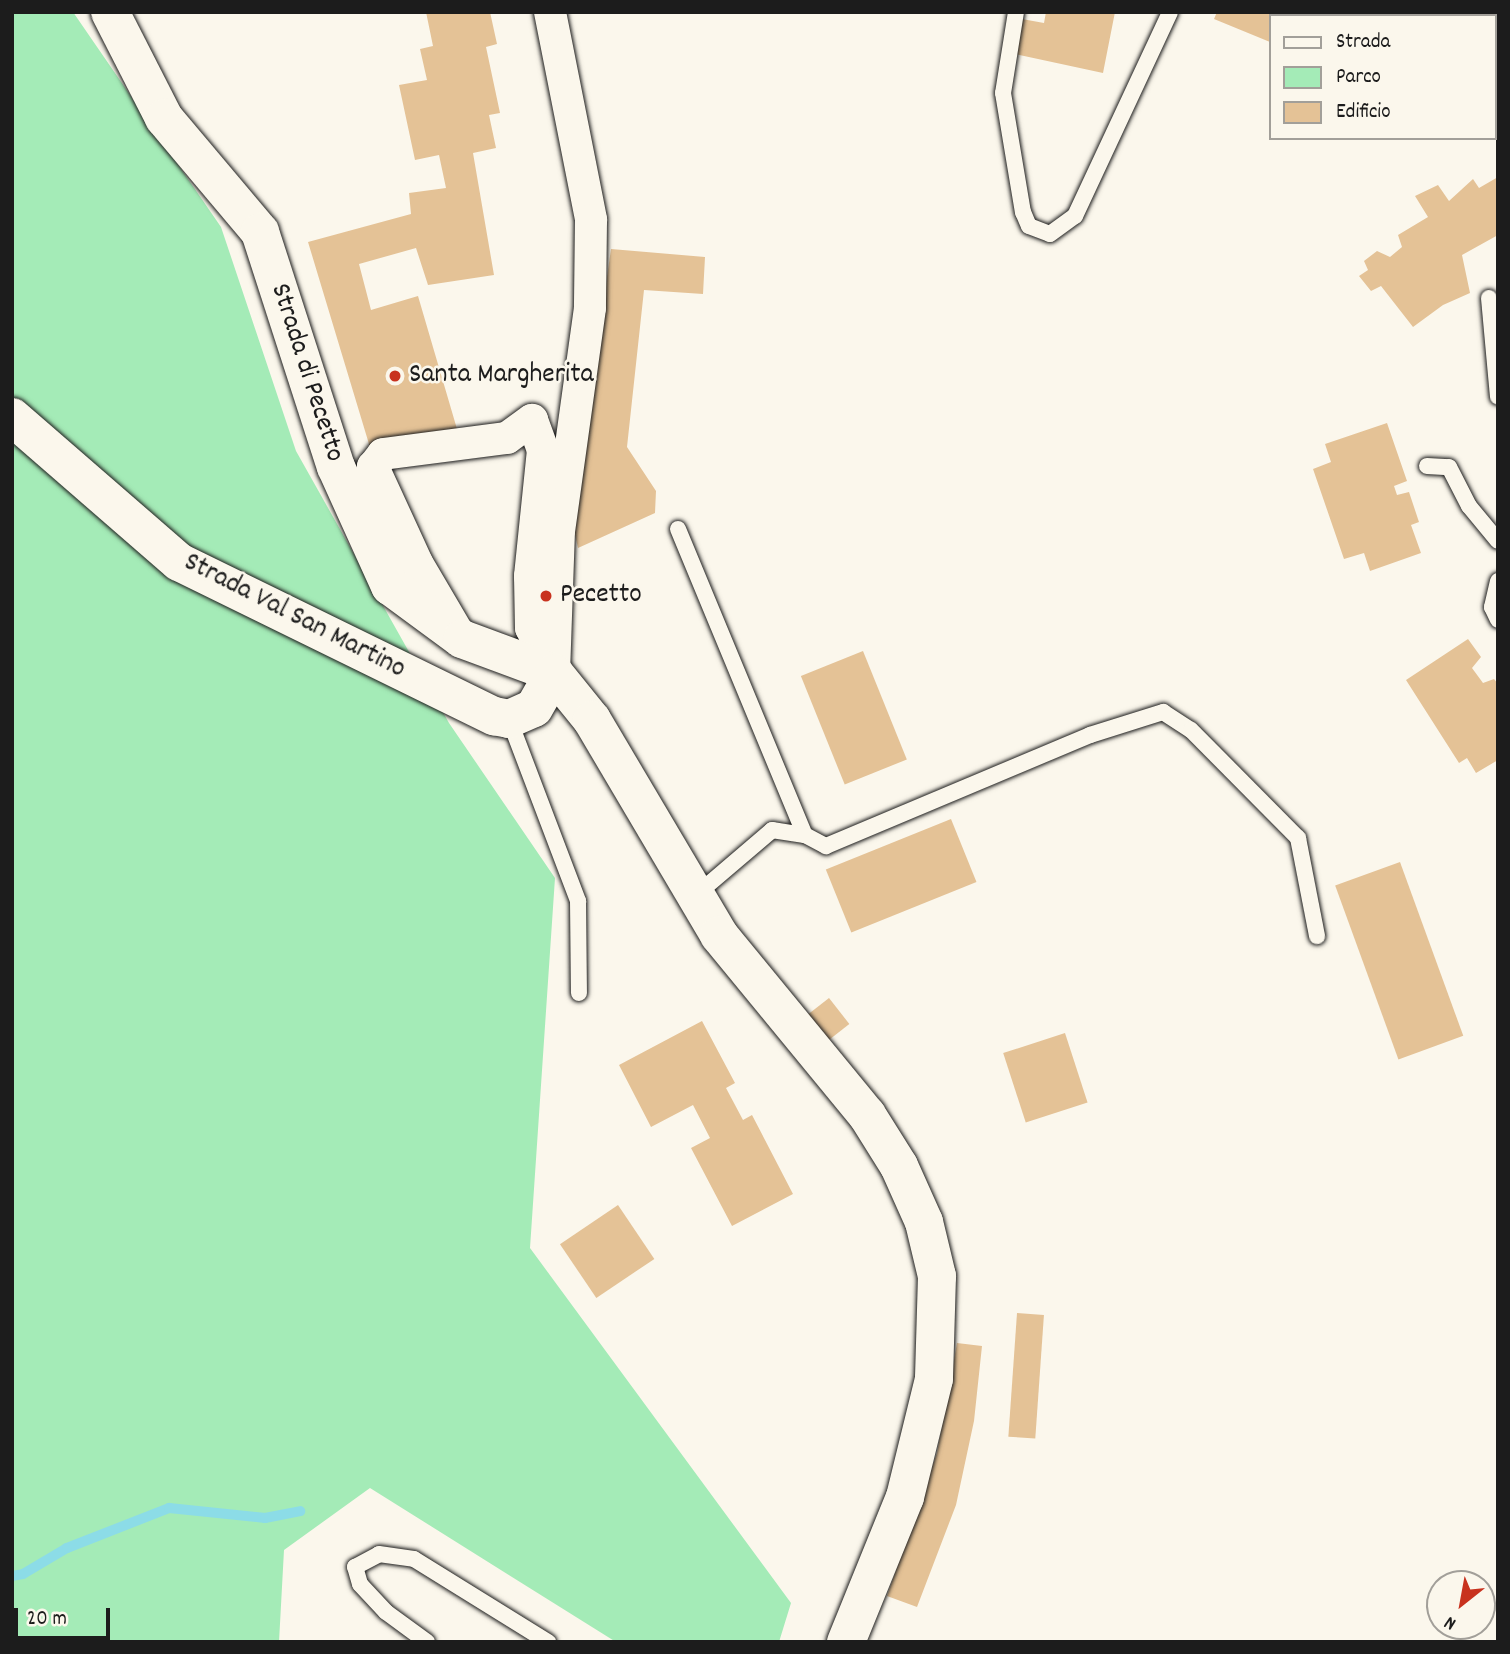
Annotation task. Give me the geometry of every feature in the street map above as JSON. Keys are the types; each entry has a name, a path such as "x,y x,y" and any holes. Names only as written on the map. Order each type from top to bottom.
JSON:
{"street":[{"name":"Strada di Pecetto","path":"110,12 164,118 260,232 336,467 390,586 462,639 554,673"},
{"path":"509,719 534,708 554,673 559,530 590,308 592,220 550,12"},
{"name":"Strada Val San Martino","path":"12,417 179,562 494,716 509,719"},
{"path":"462,639 417,564 373,467 383,454 507,438 533,420 543,450 530,576 531,628 554,673 592,720 719,935 762,994 867,1115 892,1156 924,1222 937,1276 934,1379 923,1438 905,1497 846,1642"}],"lane":[{"path":"1016,12 1003,93 1023,212 1029,226 1051,234 1075,216 1170,12"},
{"path":"1489,298 1498,397"},
{"path":"1427,466 1449,467 1469,506 1498,541"},
{"path":"678,529 805,835"},
{"path":"1498,581 1492,607 1498,620"},
{"path":"695,895 772,830 805,835 826,846 1090,735 1163,712 1191,730 1298,838 1317,936"},
{"path":"509,719 578,901 579,993"},
{"path":"427,1642 386,1612 360,1584 355,1567 379,1553 414,1559 548,1642"}],"green space":[{"path":"12,12 73,12 221,227 296,451 449,723 555,878 530,1248 791,1603 779,1642 616,1642 370,1488 284,1550 279,1642 12,1642"}],"building":[{"path":"426,12 490,12 497,44 486,47 500,113 489,115 496,148 473,153 494,275 428,285 416,248 359,264 371,310 418,296 457,429 372,454 308,242 411,214 409,193 446,188 439,155 415,160 399,85 427,80 420,49 433,46"},
{"path":"1046,12 1115,12 1103,73 1015,54 1022,19 1044,23"},
{"path":"1217,12 1311,12 1268,14 1268,41 1214,19"},
{"path":"1498,177 1498,235 1462,255 1470,293 1443,305 1413,327 1381,286 1371,291 1359,276 1368,270 1364,261 1377,251 1390,257 1402,247 1398,235 1428,217 1415,196 1438,185 1449,201 1473,179 1479,188"},
{"path":"611,249 705,257 703,294 644,290 627,447 656,491 655,513 578,548 572,522"},
{"path":"1387,423 1407,481 1394,486 1397,495 1409,492 1419,522 1411,525 1421,553 1370,571 1364,553 1344,559 1313,469 1331,462 1325,444"},
{"path":"1468,639 1481,657 1472,668 1483,683 1494,679 1498,684 1498,760 1476,773 1467,758 1459,763 1406,680"},
{"path":"863,651 907,759 845,785 801,676"},
{"path":"951,819 976,882 851,933 826,870"},
{"path":"1400,862 1463,1036 1398,1059 1335,886"},
{"path":"829,998 849,1024 823,1045 802,1019"},
{"path":"702,1021 735,1083 726,1088 743,1120 752,1115 793,1194 732,1226 691,1148 710,1138 693,1105 651,1127 619,1065"},
{"path":"1065,1033 1088,1102 1026,1123 1003,1053"},
{"path":"618,1205 654,1259 596,1298 560,1244"},
{"path":"1017,1313 1044,1315 1035,1439 1008,1437"},
{"path":"957,1343 982,1346 974,1421 956,1505 917,1607 887,1596 937,1453"}],"waterway":[{"path":"12,1576 23,1574 67,1548 169,1508 265,1518 300,1511"}],"place":[{"name":"Santa Margherita","path":"395,376"},
{"name":"Pecetto","path":"546,596"}]}
